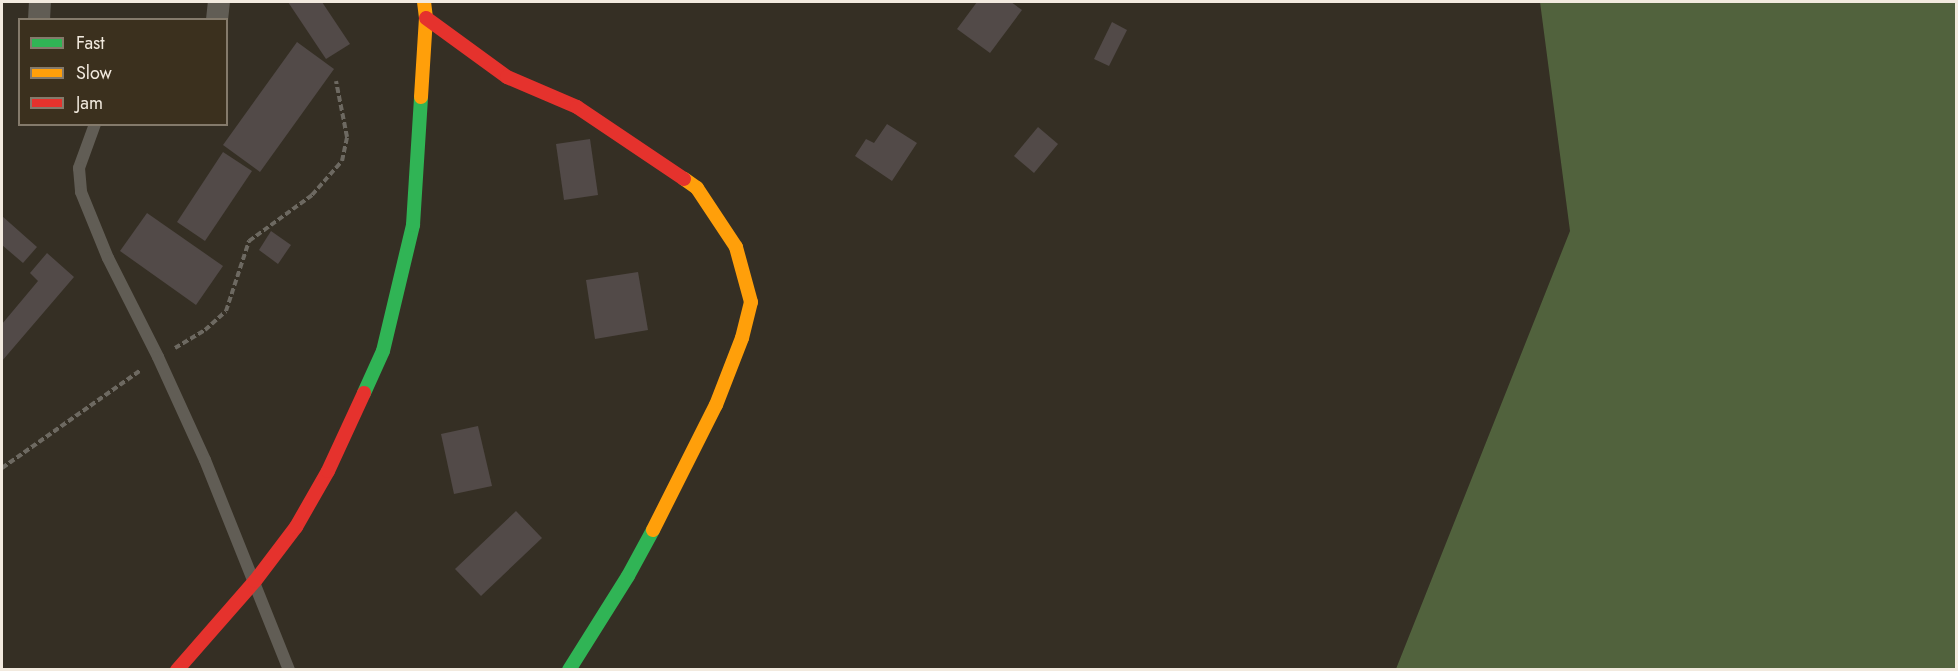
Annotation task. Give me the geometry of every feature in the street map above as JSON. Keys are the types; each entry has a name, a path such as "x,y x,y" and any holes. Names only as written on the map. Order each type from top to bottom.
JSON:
{"street":[{"path":"39,18 40,2"},
{"path":"217,18 219,2"},
{"path":"177,669 255,581 296,527 328,471 383,351 414,225 426,18 424,2"},
{"path":"426,18 507,77 577,107 697,188 736,247 751,302 742,338 729,372 685,468 628,576 569,669"}],"lane":[{"path":"94,126 80,168 81,192 108,258 158,357 205,460 289,669"}],"path":[{"path":"2,468 158,357 205,330 226,310 249,241 312,195 342,161 347,137 336,81"}],"green space":[{"path":"1540,2 1956,2 1956,669 1396,669 1570,231"}],"building":[{"path":"288,2 322,2 350,44 326,59"},
{"path":"977,2 1011,2 1022,10 990,53 957,29"},
{"path":"1112,22 1127,30 1109,66 1094,59"},
{"path":"297,42 334,69 260,172 223,145"},
{"path":"887,124 917,143 892,181 855,156 866,139 874,143"},
{"path":"1038,127 1058,144 1034,173 1014,156"},
{"path":"590,139 598,195 564,200 556,144"},
{"path":"223,152 252,171 205,241 177,222"},
{"path":"147,213 223,266 196,305 120,251"},
{"path":"2,216 37,247 23,263 2,245"},
{"path":"271,231 291,245 278,264 259,250"},
{"path":"47,253 74,277 2,361 2,324 38,281 30,273"},
{"path":"638,272 648,330 595,339 586,280"},
{"path":"478,426 492,486 454,494 441,434"},
{"path":"516,511 542,538 481,596 455,569"}],"traffic: fast":[{"path":"364,393 383,351 413,225 421,97"},
{"path":"569,670 628,576 653,530"}],"traffic: slow":[{"path":"421,97 426,18 424,2"},
{"path":"653,530 716,405 742,338 751,302 736,247 697,188 684,179"}],"traffic: jam":[{"path":"426,18 507,77 577,107 684,179"},
{"path":"177,670 255,581 296,527 328,471 364,393"}]}
